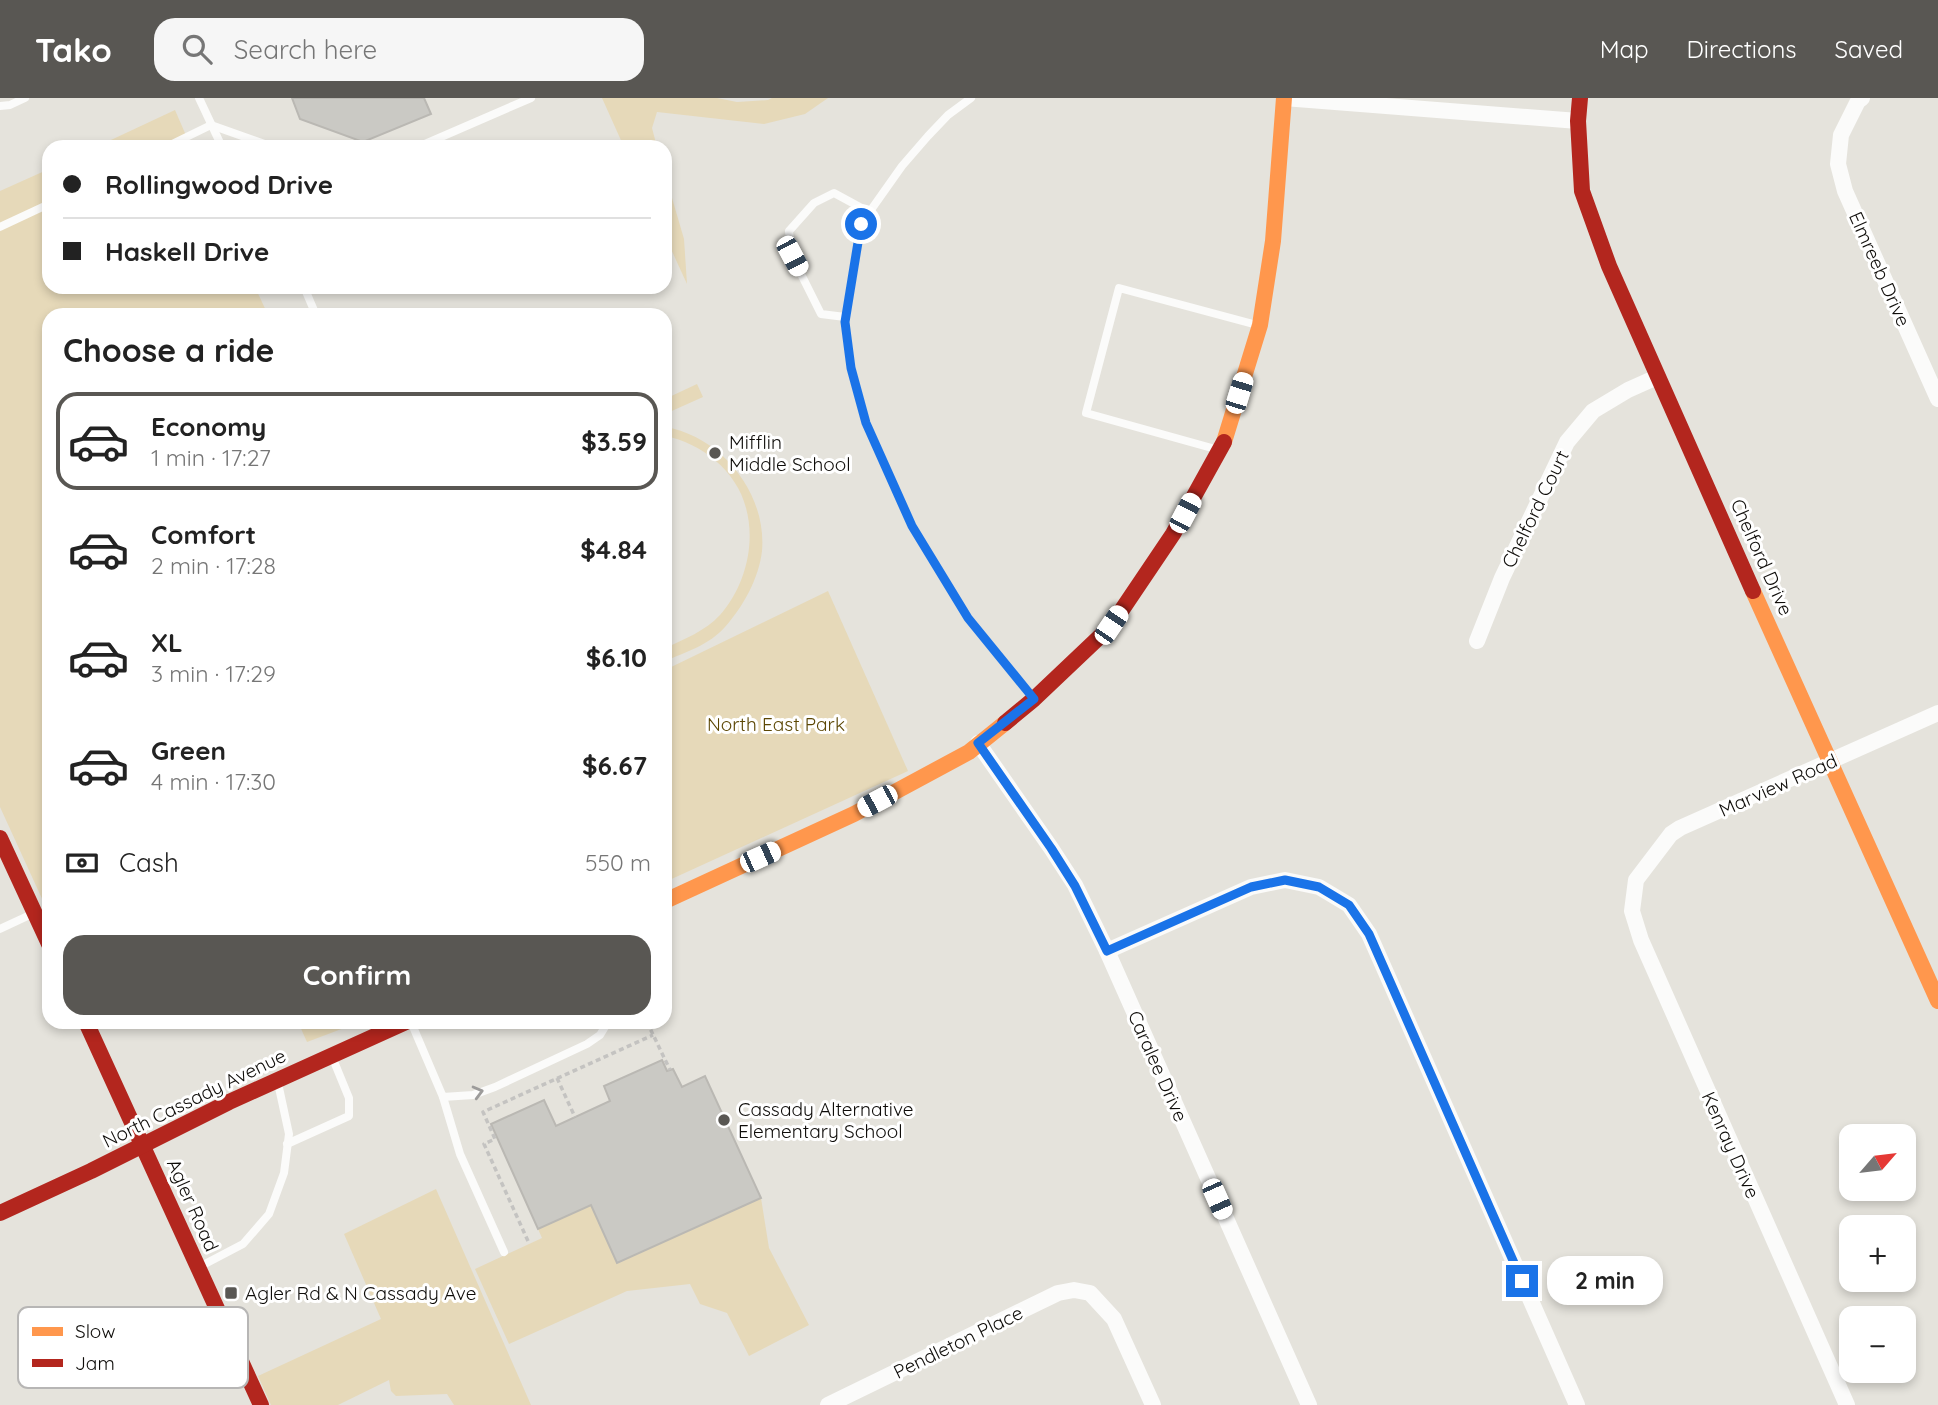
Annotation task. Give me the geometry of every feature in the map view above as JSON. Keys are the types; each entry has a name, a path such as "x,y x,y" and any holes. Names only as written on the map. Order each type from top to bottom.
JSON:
{"main road":[{"path":"672,895 854,814 969,752 1034,699 1111,625 1173,534 1226,439 1260,326 1273,241 1284,98"},
{"name":"Chelford Drive","path":"1580,98 1578,121 1581,191 1609,267 1938,1001"},
{"path":"0,838 42,930"},
{"name":"Agler Road","path":"89,1029 216,1307"},
{"name":"North Cassady Avenue","path":"0,1213 229,1102 392,1029"},
{"name":"Agler Road","path":"248,1377 261,1405"}],"street":[{"path":"1284,98 1578,121"},
{"name":"Elmreeb Drive","path":"1862,98 1841,135 1838,164 1845,191 1938,399"},
{"name":"Chelford Court","path":"1477,641 1502,578 1567,442 1593,411 1628,390 1657,377"},
{"name":"Marview Road","path":"1636,880 1671,834 1680,828 1938,713"},
{"name":"Caralee Drive","path":"978,743 1075,886 1107,951 1309,1405"},
{"path":"1107,951 1251,887 1285,880 1319,887 1349,905 1369,934 1577,1405"},
{"name":"Kenray Drive","path":"1636,880 1632,911 1641,940 1847,1405"},
{"name":"Pendleton Place","path":"828,1405 1058,1293 1074,1290 1090,1293 1114,1319 1153,1405"}],"lane":[{"path":"0,106 26,98"},
{"path":"199,98 218,140"},
{"path":"434,140 531,98"},
{"path":"971,98 948,115 928,136 902,166 861,224 845,317 851,368 866,423 912,526 968,618 1034,699"},
{"path":"180,140 211,125 253,140"},
{"path":"845,317 821,314 792,256 789,231 814,203 834,193 869,212"},
{"path":"0,227 42,207"},
{"path":"1219,450 1086,413 1119,288 1260,326"},
{"path":"0,929 34,913"},
{"path":"411,1029 443,1097 460,1154 504,1252"},
{"path":"443,1097 473,1095 495,1087 587,1044 604,1029"},
{"path":"287,1144 349,1116 349,1098 332,1056"},
{"path":"198,1268 243,1244 269,1214 284,1173 289,1134 277,1080"}],"path":[{"path":"650,1029 670,1070"},
{"path":"528,1241 484,1144 495,1139 483,1112 653,1035"},
{"path":"557,1078 575,1117"}],"green space":[{"path":"602,98 717,98 737,102 772,98 828,98 805,114 764,124 657,112 652,128 655,140 621,140"},
{"path":"175,110 188,140 111,140"},
{"path":"42,172 42,294 258,294 265,308 42,308 42,899 0,807 0,191"},
{"path":"672,198 684,239 687,284 672,251"},
{"path":"697,384 703,397 672,411 672,396"},
{"path":"672,429 704,442 722,455 736,471 757,508 762,529 762,551 749,592 725,627 705,643 672,658 672,645 708,626 729,604 742,578 750,536 746,508 735,482 704,452 672,438"},
{"name":"North East Park","path":"828,591 908,771 672,879 672,667"},
{"path":"301,1029 341,1029 307,1042"},
{"path":"436,1189 531,1405 454,1405 447,1394 396,1396 391,1391 389,1380 338,1405 271,1405 258,1376 381,1319 344,1234"},
{"path":"761,1198 769,1248 809,1325 749,1356 727,1313 700,1304 690,1284 627,1291 509,1344 475,1269 542,1238 538,1229 591,1205 617,1263"}],"building":[{"path":"292,98 424,98 431,114 368,140 358,140 300,119"},
{"path":"662,1060 667,1071 673,1069 682,1087 705,1076 761,1198 617,1263 591,1205 538,1229 491,1124 544,1100 556,1126 610,1101 604,1086"}],"traffic: slow":[{"path":"1224,442 1260,325 1273,241 1284,98"},
{"path":"1753,591 1938,1001"},
{"path":"672,898 854,814 969,752 1005,723"}],"traffic: jam":[{"path":"1580,98 1578,121 1582,191 1609,266 1753,591"},
{"path":"1005,723 1111,626 1173,534 1224,442"},
{"path":"0,838 42,929"},
{"path":"89,1029 216,1307"},
{"path":"0,1213 229,1102 391,1029"},
{"path":"248,1377 261,1405"}],"place":[{"name":"Mifflin Middle School","path":"715,453"},
{"name":"Cassady Alternative Elementary School","path":"724,1120"},
{"name":"Agler Rd & N Cassady Ave","path":"231,1293"}],"route":[{"path":"861,224 845,322 851,368 866,423 912,526 968,618 1034,699 978,743 1075,886 1107,951 1251,887 1285,880 1319,887 1349,905 1369,934 1522,1281"}]}
